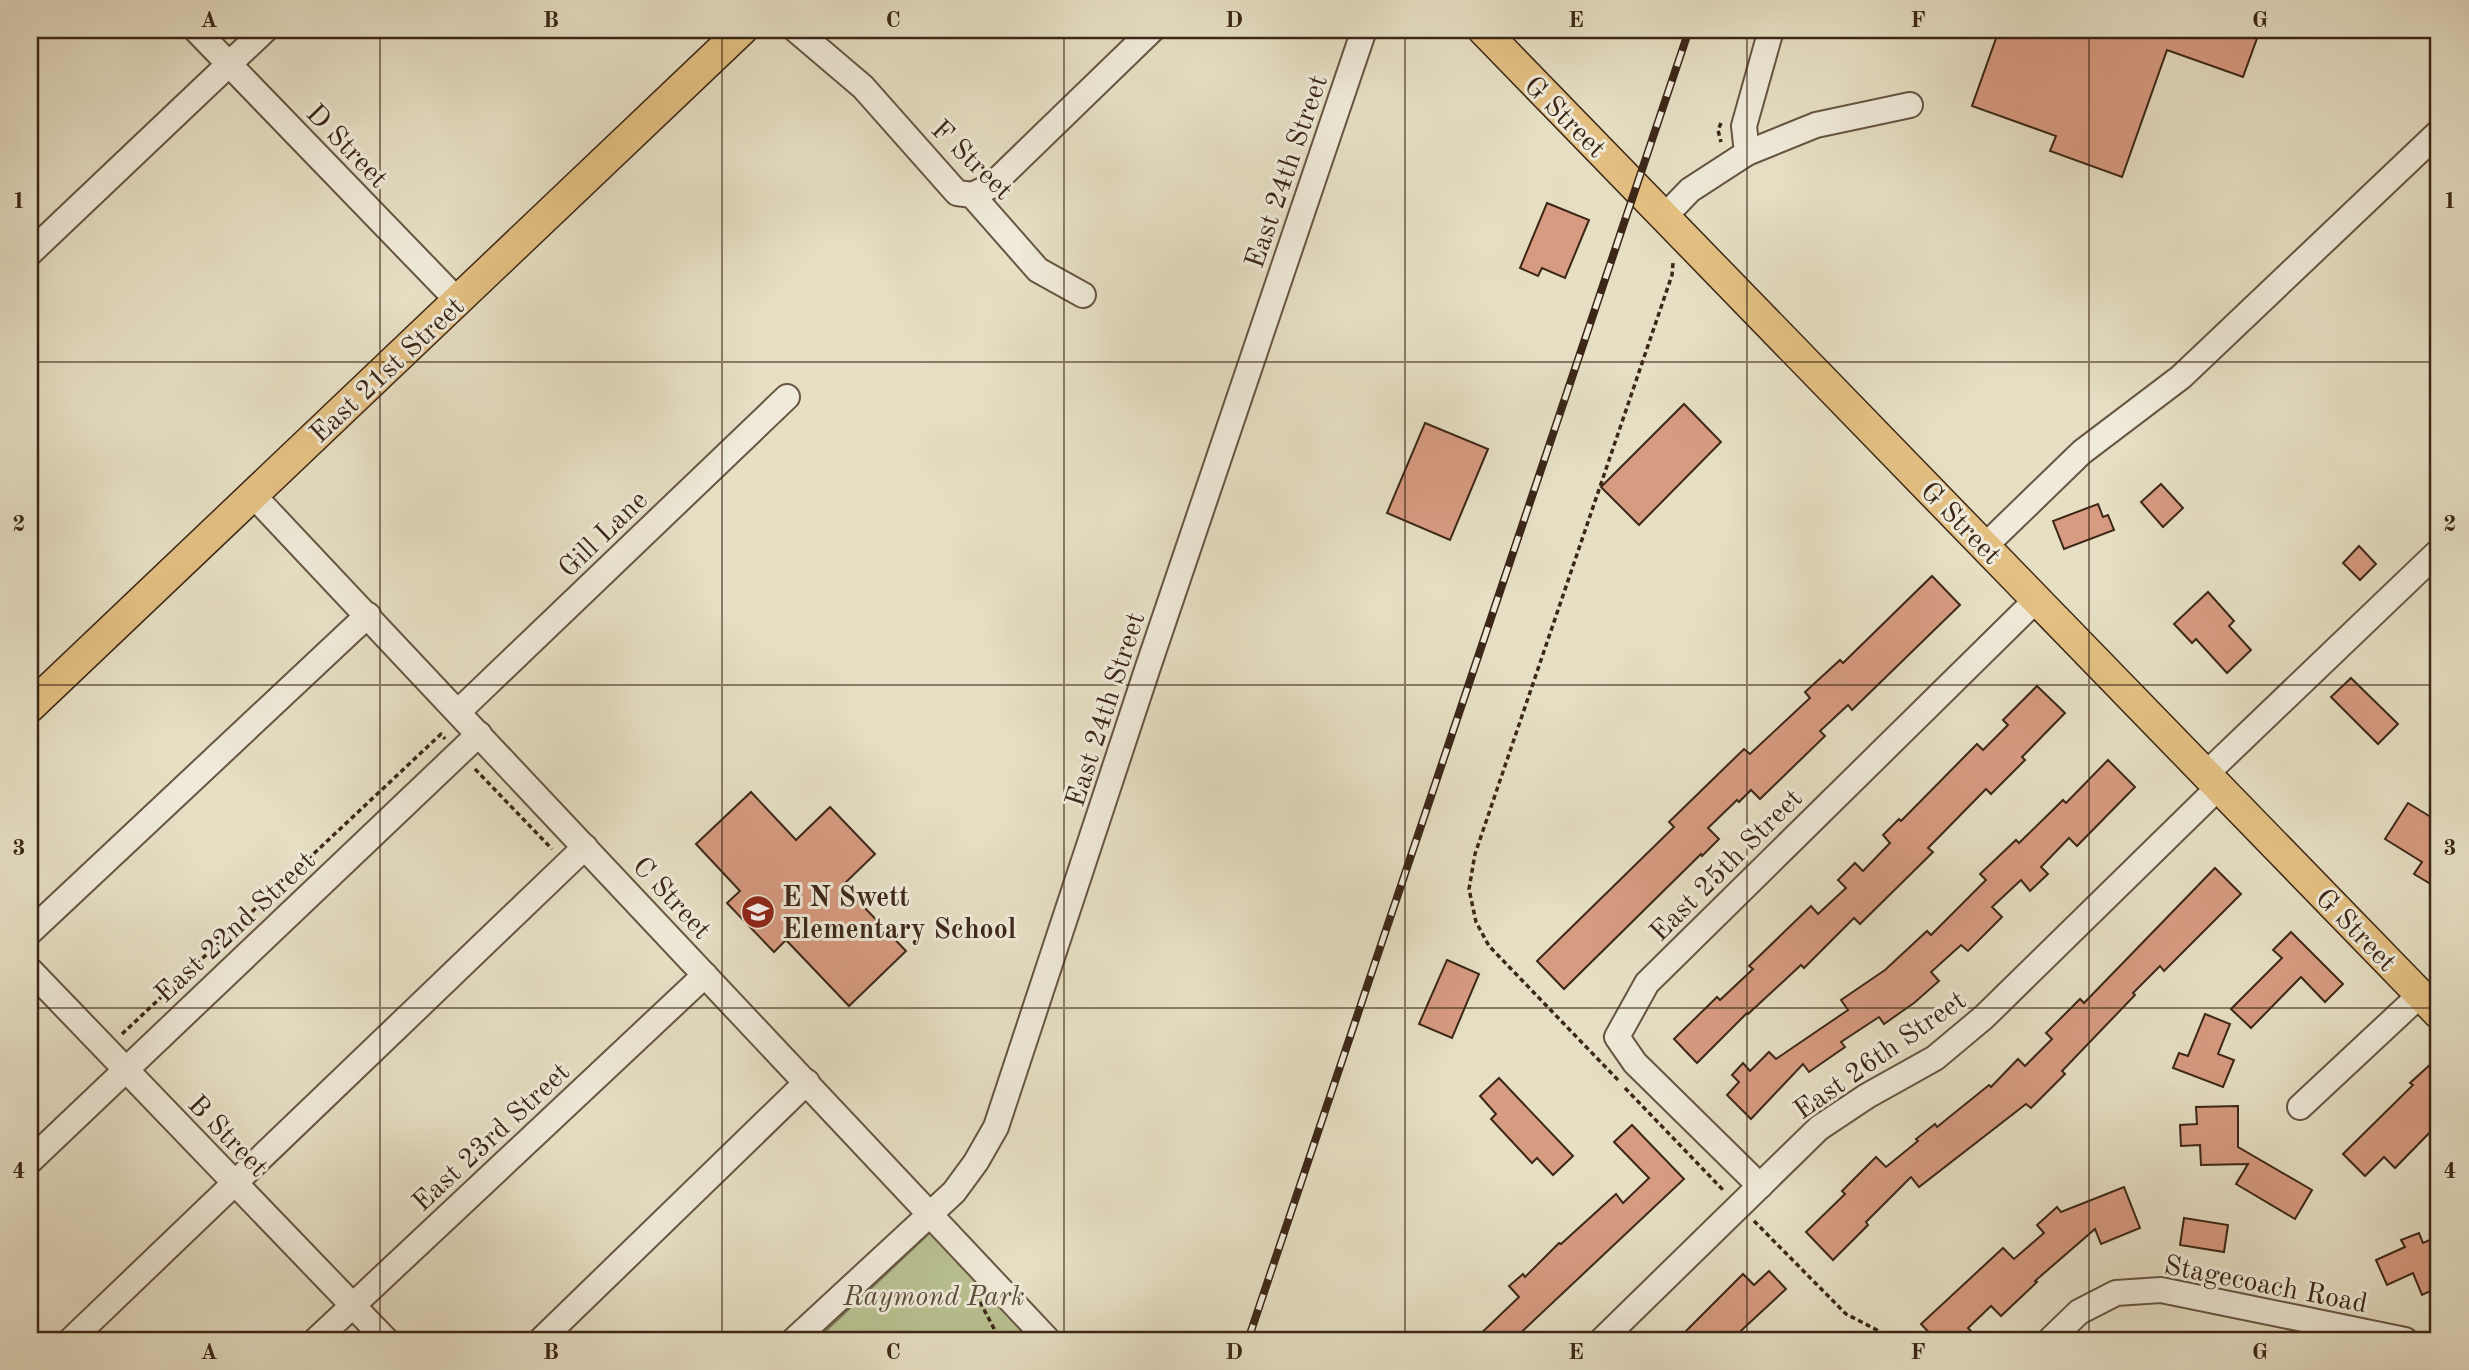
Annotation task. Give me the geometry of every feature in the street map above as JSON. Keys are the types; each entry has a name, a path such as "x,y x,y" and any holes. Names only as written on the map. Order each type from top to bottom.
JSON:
{"main road":[{"name":"East 21st Street","path":"30,707 742,30"},
{"name":"G Street","path":"1483,30 2430,1005"}],"street":[{"name":"D Street","path":"196,30 458,301"},
{"path":"30,253 265,30"},
{"name":"F Street","path":"796,30 863,87 957,193 972,195 1038,270 1083,295"},
{"path":"972,195 991,186 1152,30"},
{"name":"East 24th Street","path":"794,1340 954,1192 976,1162 996,1127 1364,30"},
{"path":"1735,152 1771,30"},
{"path":"1665,216 1690,190 1735,152 1816,125 1910,105"},
{"path":"1984,546 2082,452 2181,377 2439,132"},
{"name":"Gill Lane","path":"458,712 787,397"},
{"name":"C Street","path":"253,495 1048,1340"},
{"name":"East 26th Street","path":"1602,1340 1819,1128 1867,1096 1935,1058 1984,1017 2213,780 2438,556"},
{"name":"East 25th Street","path":"1760,1186 1635,1063 1617,1037 1647,983 2037,599"},
{"path":"30,932 368,615"},
{"name":"East 22nd Street","path":"30,1161 479,734"},
{"path":"71,1340 586,847"},
{"name":"B Street","path":"30,971 386,1340"},
{"name":"East 23rd Street","path":"316,1340 705,975"},
{"path":"2300,1107 2430,1005"},
{"path":"541,1340 807,1083"},
{"name":"Stagecoach Road","path":"2050,1340 2079,1312 2116,1293 2161,1290 2405,1340"}],"path":[{"path":"1724,115 1718,130 1735,152"},
{"path":"1673,260 1672,275 1475,854 1469,889 1476,922 1489,946 1846,1314 1877,1330 1888,1340"},
{"path":"105,1049 441,734 567,864"},
{"path":"975,1294 1000,1340"}],"green space":[{"name":"Raymond Park","path":"936,1227 1035,1340 816,1340"}],"building":[{"path":"1999,30 2260,30 2243,77 2167,50 2122,177 2050,151 2056,136 1972,106"},
{"path":"1547,203 1589,220 1565,278 1542,268 1538,276 1520,268"},
{"path":"1684,404 1721,442 1639,525 1601,487"},
{"path":"1425,423 1488,449 1450,540 1387,513"},
{"path":"2161,484 2183,508 2163,527 2141,502"},
{"path":"2098,504 2103,517 2108,515 2114,530 2064,549 2053,521"},
{"path":"2359,546 2376,564 2360,580 2343,563"},
{"path":"1932,576 1960,605 1852,710 1848,705 1820,731 1825,736 1760,799 1751,790 1708,828 1719,839 1564,989 1537,961 1674,827 1669,822 1744,749 1750,754 1810,698 1805,692 1840,660 1843,663"},
{"path":"2208,592 2234,621 2229,626 2251,650 2227,673 2196,639 2192,643 2174,624"},
{"path":"2351,678 2398,724 2378,744 2331,697"},
{"path":"2037,686 2065,713 2022,757 2025,760 1991,794 1986,789 1928,848 1933,852 1860,924 1854,918 1804,968 1801,965 1747,1013 1697,1063 1674,1039 1717,997 1720,1000 1753,969 1749,966 1811,906 1818,914 1846,888 1838,880 1855,863 1863,871 1890,843 1883,835 1899,819 1901,821 1977,744 1983,750 2008,725 2003,720"},
{"path":"2108,760 2135,787 2077,846 2069,838 2041,867 2048,874 2030,891 2021,880 1992,907 2002,917 1968,951 1961,945 1931,972 1939,981 1914,1003 1884,1024 1879,1017 1841,1042 1845,1047 1809,1072 1803,1064 1751,1119 1727,1095 1739,1082 1732,1075 1743,1063 1750,1071 1769,1052 1776,1059 1848,1010 1841,1000 1885,970 1927,931 1931,935 1986,880 1980,874 2016,840 2019,843 2063,800 2066,803"},
{"path":"751,792 796,840 830,807 875,854 843,885 906,951 849,1006 786,940 774,952 727,903 740,891 696,844"},
{"path":"2408,803 2439,822 2439,889 2414,874 2422,862 2385,839"},
{"path":"2215,868 2241,894 2164,971 2160,966 2133,993 2135,995 2062,1071 2065,1074 2031,1108 2026,1104 1919,1187 1911,1177 1833,1260 1806,1232 1845,1194 1842,1191 1876,1157 1886,1167 1935,1124 1937,1127 1989,1085 1991,1087 2018,1059 2025,1066 2052,1039 2046,1033 2080,999 2084,1003"},
{"path":"2291,932 2343,984 2325,1002 2301,977 2251,1028 2231,1009 2282,958 2273,950"},
{"path":"1447,960 1479,974 1452,1038 1419,1024"},
{"path":"2205,1014 2230,1024 2218,1054 2234,1060 2223,1087 2173,1068 2179,1053 2188,1056"},
{"path":"2432,1063 2439,1071 2439,1123 2395,1168 2384,1157 2365,1176 2343,1154"},
{"path":"1499,1078 1573,1156 1553,1175 1537,1158 1532,1163 1491,1119 1496,1114 1480,1096"},
{"path":"2238,1106 2238,1147 2312,1190 2295,1219 2236,1184 2248,1164 2201,1165 2200,1145 2181,1146 2180,1125 2197,1124 2196,1107"},
{"path":"1632,1125 1684,1179 1513,1340 1474,1340 1519,1297 1509,1286 1523,1274 1525,1277 1559,1243 1616,1194 1623,1203 1649,1178 1614,1142"},
{"path":"2124,1187 2140,1228 2101,1244 2095,1229 2035,1281 2037,1282 2001,1316 1991,1306 1968,1328 1979,1340 1936,1340 1921,1324 2003,1248 2014,1259 2044,1233 2037,1225 2057,1207 2061,1212"},
{"path":"2184,1218 2228,1225 2224,1252 2180,1245"},
{"path":"2419,1233 2423,1243 2432,1239 2439,1256 2439,1287 2422,1295 2413,1273 2387,1285 2376,1260 2405,1247 2401,1240"},
{"path":"1769,1271 1786,1289 1731,1340 1677,1340 1743,1274 1754,1285"}],"railway":[{"path":"1248,1340 1689,30"}],"place":[{"name":"E N Swett Elementary School","path":"758,912"}]}
